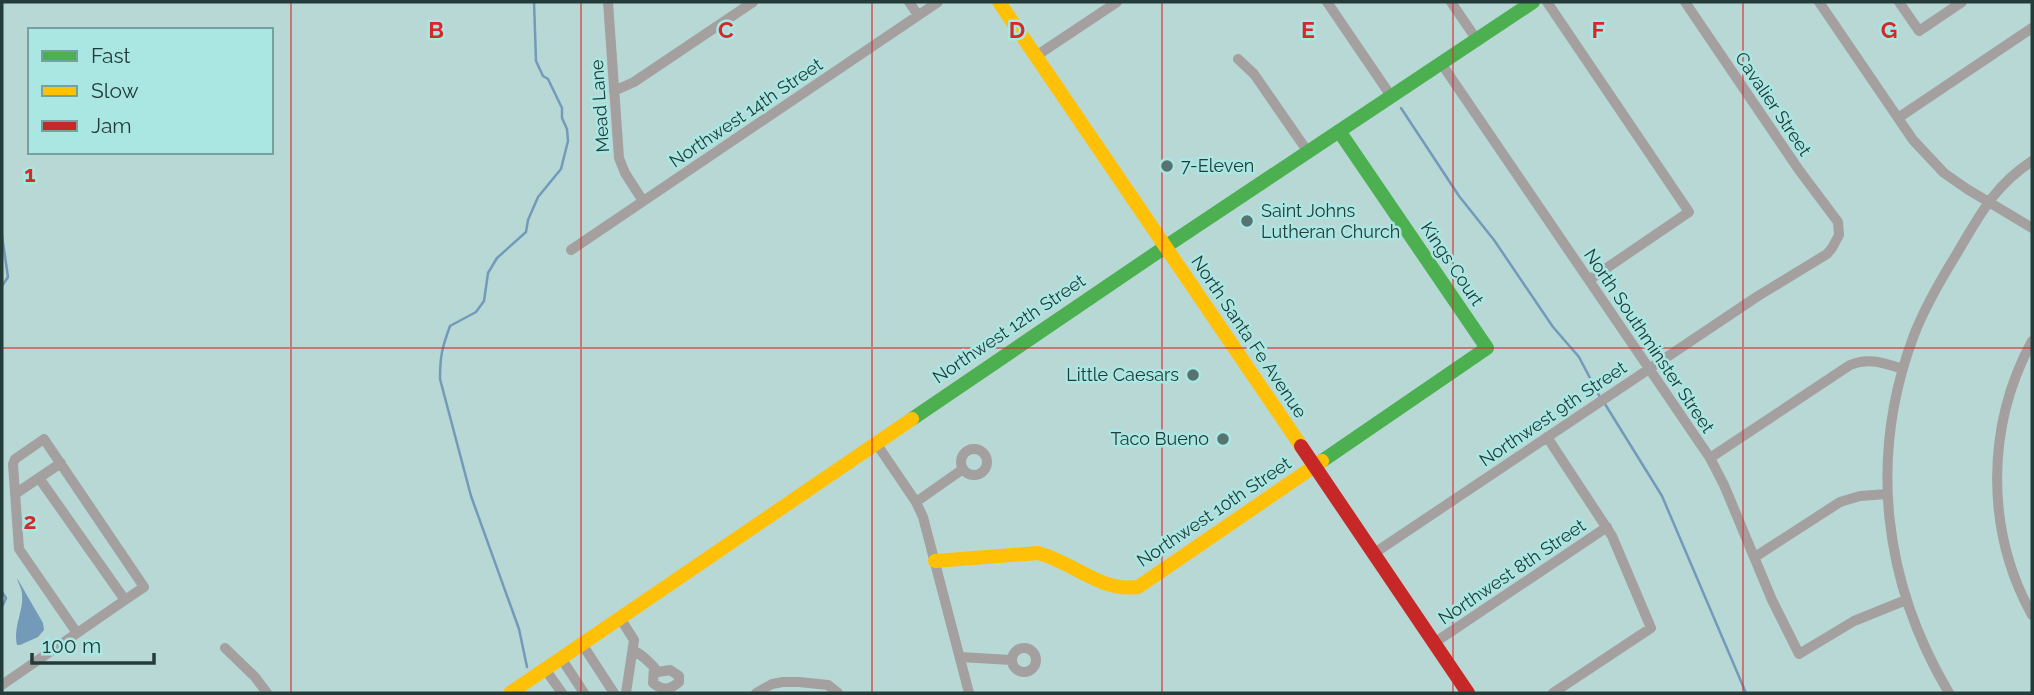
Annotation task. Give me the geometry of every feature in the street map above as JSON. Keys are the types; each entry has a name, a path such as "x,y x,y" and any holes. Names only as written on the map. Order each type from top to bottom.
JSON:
{"main road":[{"name":"North Santa Fe Avenue","path":"999,2 1468,693"},
{"name":"Northwest 12th Street","path":"510,693 1165,247 1533,2"},
{"name":"Kings Court","path":"1339,131 1487,348"},
{"name":"Northwest 10th Street","path":"935,561 1038,552 1112,587 1132,589 1143,585 1487,348"}],"street":[{"name":"Mead Lane","path":"608,2 621,165 643,201"},
{"path":"614,91 634,82 752,2"},
{"path":"909,2 918,15"},
{"name":"Northwest 14th Street","path":"571,250 939,2"},
{"path":"1036,56 1117,2"},
{"path":"1327,2 1391,96"},
{"path":"1451,2 1477,40"},
{"path":"1548,2 1689,212 1589,280"},
{"name":"Cavalier Street","path":"1685,2 1799,170 1838,222"},
{"path":"1819,2 1913,141 1930,160 1944,173 2032,228"},
{"path":"1899,2 1919,31 1962,2"},
{"path":"1898,118 2032,28"},
{"path":"1238,59 1254,74 1308,152"},
{"name":"North Southminster Street","path":"1441,63 1710,457 1772,600 1799,654 1854,621 1906,600"},
{"path":"1945,691 1906,600 1893,550 1887,494 1889,436 1903,369 1914,335 1933,294 1988,202 2010,177 2032,161"},
{"name":"Northwest 9th Street","path":"1373,554 1758,296 1827,254 1839,235 1838,222"},
{"path":"2032,341 2007,404 1999,440 1997,468 1999,514 2004,541 2012,570 2032,615"},
{"path":"1710,457 1850,365 1873,360 1903,369"},
{"path":"1547,438 1607,527 1651,628 1553,693"},
{"path":"2,685 144,587 44,439 15,459 13,464 19,549 77,633"},
{"path":"877,443 923,517 969,693"},
{"path":"15,494 61,463"},
{"path":"916,502 963,469"},
{"path":"39,478 125,600"},
{"path":"1755,557 1840,502 1860,496 1887,494"},
{"name":"Northwest 8th Street","path":"1434,643 1607,527"},
{"path":"620,618 635,640 626,693"},
{"path":"582,644 614,693"},
{"path":"225,648 255,677 267,693"},
{"path":"633,650 645,656 654,667"},
{"path":"960,657 1012,660"},
{"path":"561,659 584,693"},
{"path":"545,669 562,693"},
{"path":"756,693 772,684 799,681 828,685 838,693"}],"water":[{"path":"17,578 43,623 44,630 38,637 20,645 17,645 16,631 22,594"}],"waterway":[{"path":"527,667 519,629 471,496 440,379 440,364 450,326 476,312 484,301 488,273 497,258 526,232 538,197 561,169 568,141 567,129 562,118 562,108 536,61 534,2"},
{"path":"1401,108 1459,196 1494,240 1553,327 1579,357 1601,399"},
{"path":"2,236 8,277 2,286"},
{"path":"1605,404 1662,496 1746,693"},
{"path":"2,592 6,598 2,607"}],"traffic: fast":[{"path":"912,419 1533,2"},
{"path":"1322,461 1487,348 1339,131"}],"traffic: slow":[{"path":"999,2 1301,446"},
{"path":"510,693 912,419"},
{"path":"935,561 1038,553 1099,581 1111,585 1138,587 1322,461"}],"traffic: jam":[{"path":"1301,446 1468,693"}],"place":[{"name":"7-Eleven","path":"1167,166"},
{"name":"Saint Johns Lutheran Church","path":"1247,221"},
{"name":"Little Caesars","path":"1193,375"},
{"name":"Taco Bueno","path":"1223,439"}]}
